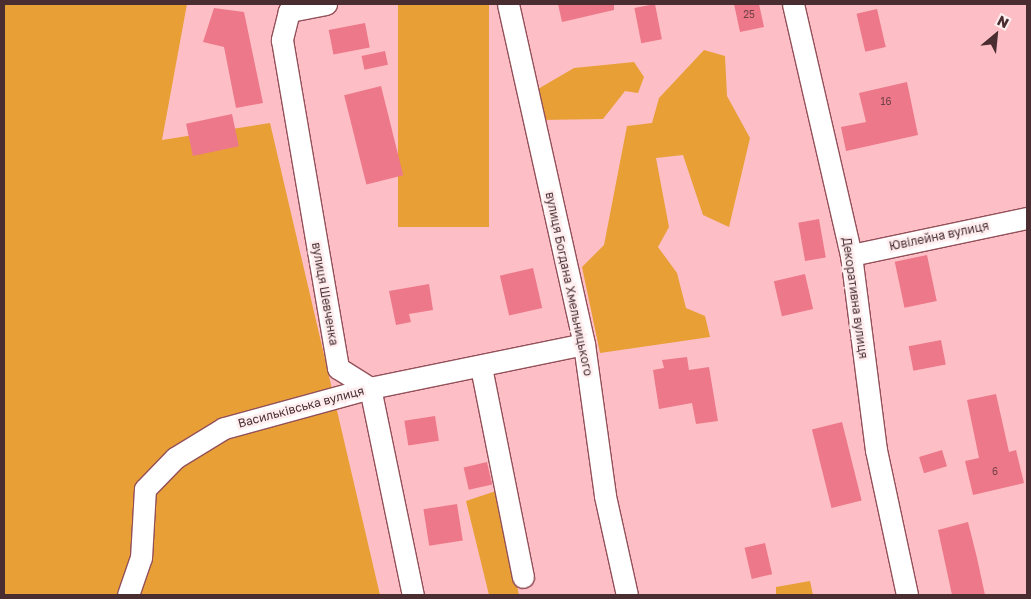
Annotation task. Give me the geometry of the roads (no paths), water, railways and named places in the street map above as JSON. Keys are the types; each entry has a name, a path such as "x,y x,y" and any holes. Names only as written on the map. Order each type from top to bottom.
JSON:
{"street":[{"name":"вулиця Шевченка","path":"326,4 289,11 282,40 338,368 370,388"},
{"name":"вулиця Богдана Хмельницького","path":"508,4 584,344 605,496 627,595"},
{"name":"Декоративна вулиця","path":"793,4 851,255 876,450 907,595"},
{"name":"Ювілейна вулиця","path":"851,255 1027,218"},
{"name":"Васильківська вулиця","path":"128,595 141,558 145,488 175,458 224,428 370,388 481,367 584,344"},
{"path":"481,367 524,577"},
{"path":"370,388 413,595"}]}
